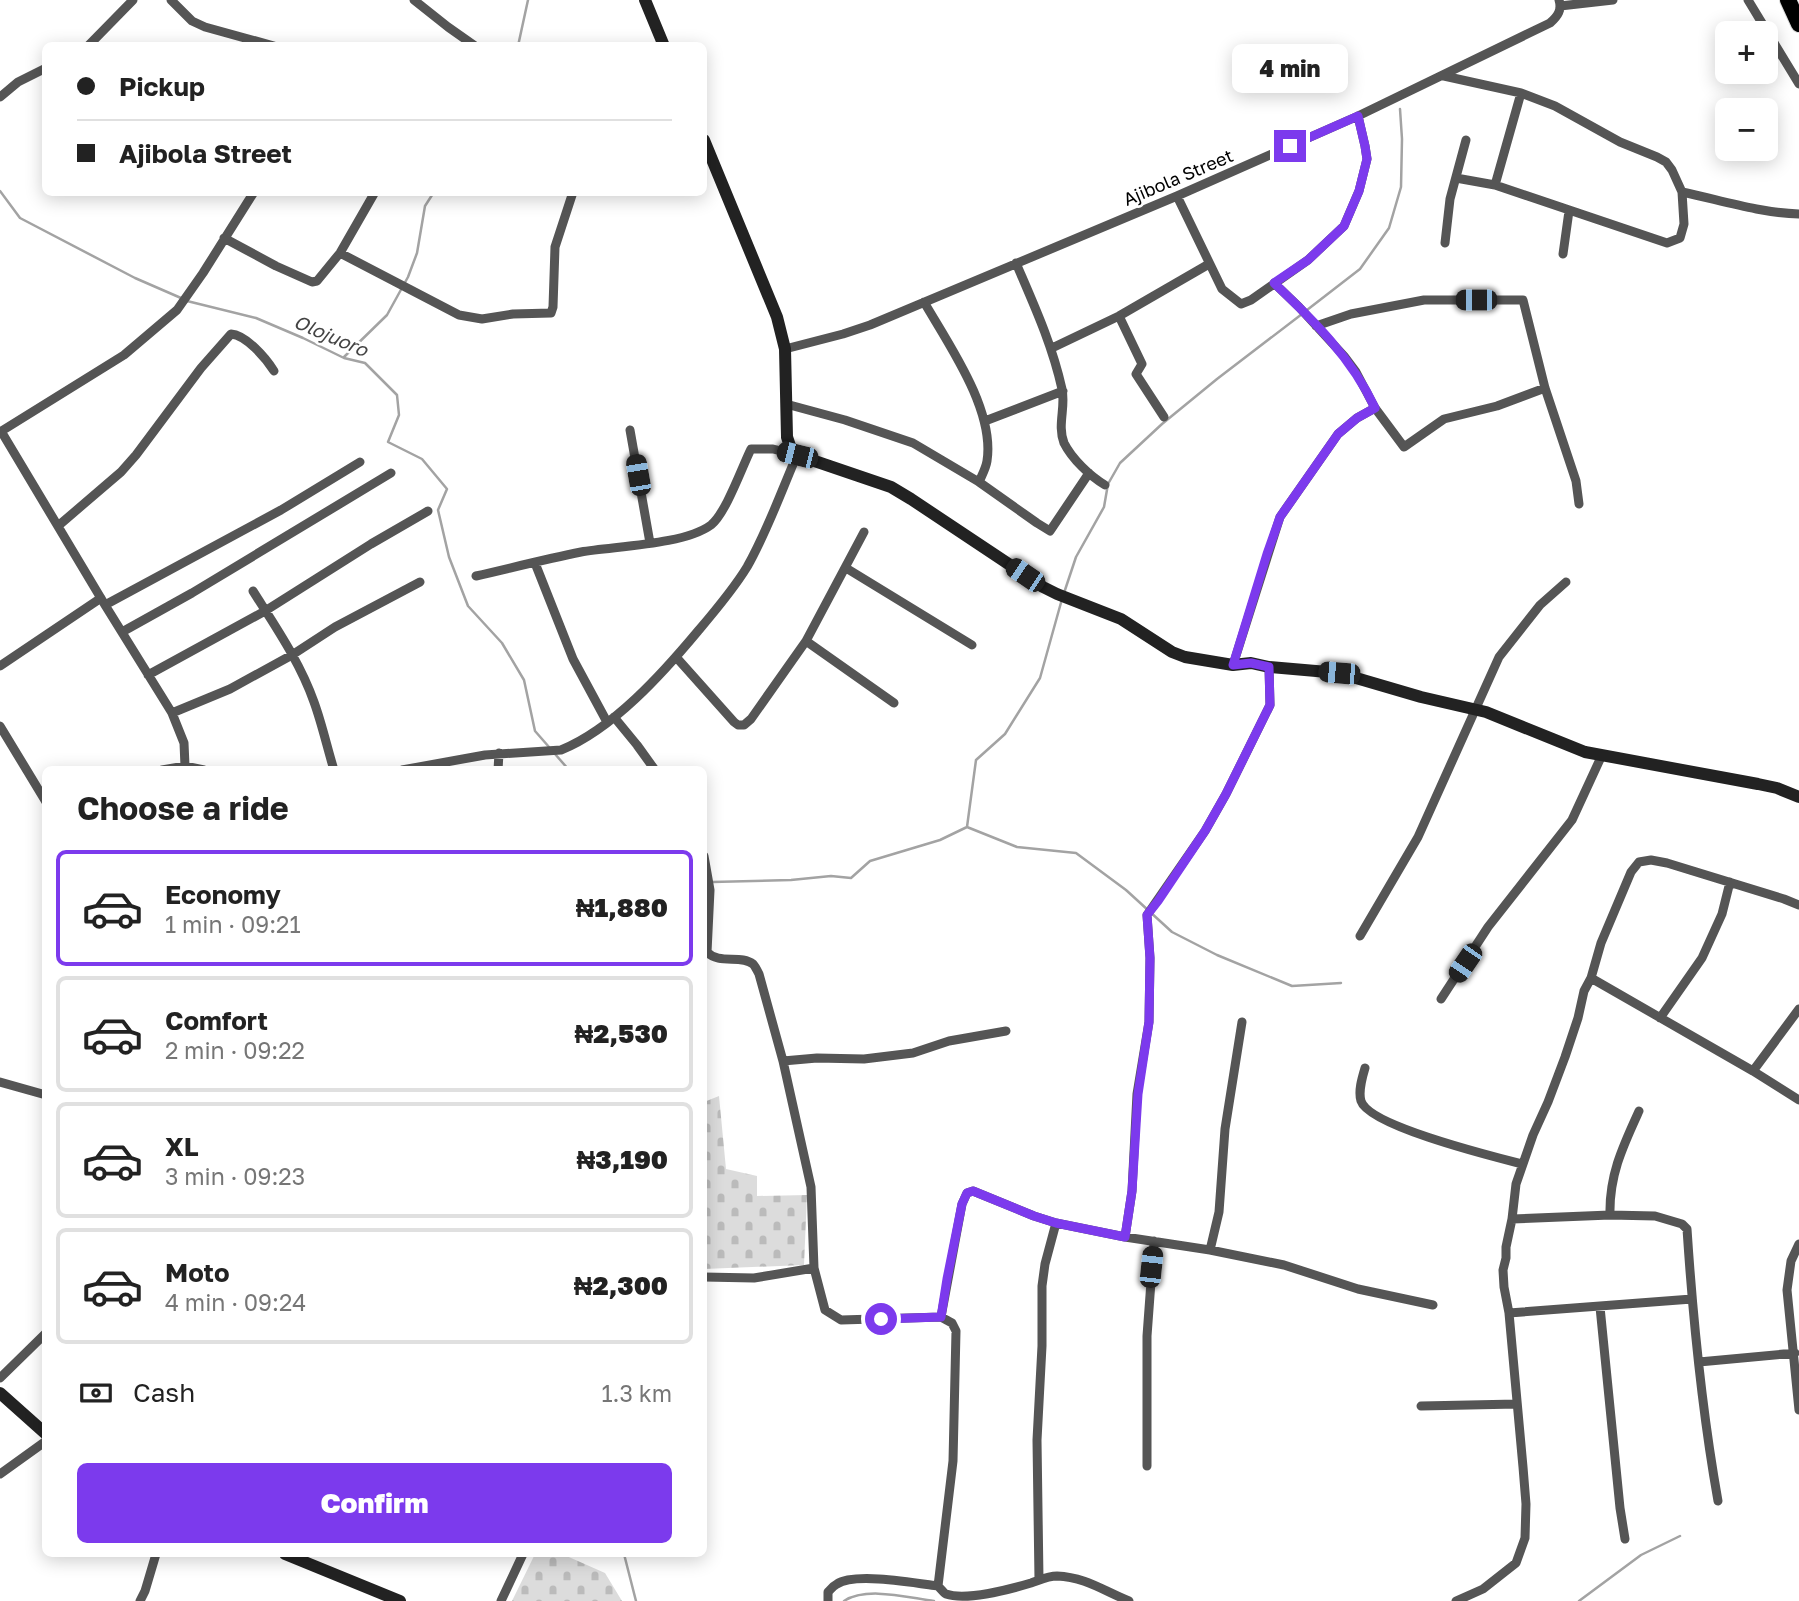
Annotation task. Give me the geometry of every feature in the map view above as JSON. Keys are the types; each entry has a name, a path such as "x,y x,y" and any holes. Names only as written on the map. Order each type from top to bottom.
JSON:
{"highway":[{"path":"1788,0 1799,24"}],"street":[{"path":"92,42 133,0"},
{"path":"171,0 192,21 233,41"},
{"path":"414,0 469,42"},
{"path":"645,0 662,42"},
{"path":"1559,3 1614,0"},
{"path":"1748,0 1799,84"},
{"name":"Ajibola Street","path":"785,349 861,328 1177,196 1358,116 1550,23 1557,18 1559,3"},
{"path":"0,97 18,82 42,70"},
{"path":"1443,76 1521,93 1555,106 1620,142 1666,162 1682,192 1684,224 1680,238 1667,243 1495,185 1455,178"},
{"path":"1495,185 1521,93"},
{"path":"1177,196 1222,289 1241,304 1251,300 1308,260 1344,226 1359,191 1367,159 1358,116"},
{"path":"1445,243 1450,199 1466,140"},
{"path":"707,151 774,310 785,349 787,437 797,455"},
{"path":"1682,192 1785,214 1799,214"},
{"path":"185,766 184,743 172,713 1,431 124,355 177,310 251,196"},
{"path":"224,238 276,266 312,282 317,281 341,253 373,196"},
{"path":"341,253 458,315 482,319 513,314 551,313 555,247 572,196"},
{"path":"1563,254 1569,211"},
{"path":"1016,263 1052,348 1064,399 1062,435 1070,452 1089,473 1105,485"},
{"path":"1052,348 1119,316 1209,264"},
{"path":"1274,283 1345,356 1375,408 1404,447 1444,419 1497,406 1545,388"},
{"path":"1316,326 1351,314 1424,300 1523,300 1545,388 1576,481 1579,504"},
{"path":"924,302 966,374 985,421 988,453 979,482"},
{"path":"1119,316 1142,364 1136,374 1164,417"},
{"path":"58,526 121,472 201,368 231,334 239,336 260,353 274,371"},
{"path":"985,421 1063,391"},
{"path":"786,404 903,438 979,482 1051,531 1089,473"},
{"path":"1233,665 1280,517 1338,434 1357,418 1375,408"},
{"path":"629,430 650,543"},
{"path":"476,576 581,552 650,543 696,532 711,524 720,515 751,449 773,449 891,487 1025,575 1063,596 1121,619 1172,652 1185,657 1233,665 1251,663 1339,673 1420,697 1476,709 1586,752 1777,788 1799,797"},
{"path":"425,766 499,753 561,750 610,720 676,657 732,589 747,567 797,455"},
{"path":"0,666 103,602 281,510 360,462"},
{"path":"122,632 215,580 391,473"},
{"path":"148,675 265,611 428,511"},
{"path":"676,657 738,725 744,724 751,719 806,641 864,532"},
{"path":"535,564 573,659 610,720 637,745 652,766"},
{"path":"846,568 972,645"},
{"path":"172,713 230,689 292,655 335,627 420,582"},
{"path":"1360,936 1418,836 1499,657 1534,611 1566,582"},
{"path":"253,591 292,655 314,702 333,766"},
{"path":"806,641 894,703"},
{"path":"1125,1237 1132,1191 1138,1094 1149,1022 1150,911 1205,831 1270,705 1269,667"},
{"path":"0,726 42,795"},
{"path":"498,766 499,753"},
{"path":"1441,999 1488,928 1572,820 1602,755"},
{"path":"1456,1601 1483,1589 1516,1563 1525,1538 1526,1504 1503,1270 1516,1184 1557,1079 1601,943 1631,872 1639,862 1651,860 1667,863 1799,905"},
{"path":"707,869 710,890 708,952 713,957 749,961 754,965 759,974 783,1061 811,1187 814,1268 825,1310 841,1321 941,1317 952,1323 956,1331 953,1461 939,1586"},
{"path":"1660,1018 1702,958 1723,914 1730,882"},
{"path":"1591,978 1799,1100"},
{"path":"1753,1071 1799,1009"},
{"path":"1210,1250 1219,1212 1225,1129 1242,1022"},
{"path":"783,1061 817,1058 864,1059 913,1053 949,1041 1006,1031"},
{"path":"1365,1068 1361,1083 1361,1101 1367,1110 1406,1129 1458,1148 1522,1164"},
{"path":"0,1082 42,1094"},
{"path":"1610,1215 1618,1157 1639,1111"},
{"path":"941,1317 962,1204 967,1193 973,1191 1056,1223 1284,1265 1358,1289 1433,1306"},
{"path":"1512,1219 1655,1216 1682,1224 1687,1229 1699,1362 1718,1501"},
{"path":"1039,1580 1037,1440 1042,1286 1056,1223"},
{"path":"1147,1466 1147,1336 1154,1241"},
{"path":"1799,1244 1791,1261 1787,1290 1795,1318 1799,1410"},
{"path":"707,1277 754,1278 814,1268"},
{"path":"1509,1313 1692,1299"},
{"path":"1600,1307 1625,1539"},
{"path":"0,1378 42,1337"},
{"path":"1699,1362 1795,1353"},
{"path":"0,1393 42,1430"},
{"path":"1421,1406 1517,1404"},
{"path":"0,1474 42,1444"},
{"path":"140,1601 155,1557"},
{"path":"292,1557 400,1601"},
{"path":"500,1601 522,1557"},
{"path":"828,1601 828,1592 837,1583 849,1579 881,1579 939,1586 945,1593 973,1597 1000,1593 1054,1576 1084,1580 1129,1601"}],"green space":[{"path":"719,1096 726,1169 757,1176 757,1196 807,1195 804,1265 707,1269 707,1101"},
{"path":"534,1557 569,1557 605,1573 622,1601 512,1601"}],"waterway":[{"path":"519,42 528,0"},
{"path":"1307,310 1360,269 1389,228 1401,187 1400,109"},
{"name":"Olojuoro","path":"0,191 20,218 135,278 181,298"},
{"path":"344,357 387,315 408,277 417,253 425,206 431,196"},
{"name":"Olojuoro","path":"187,301 256,318 344,358 365,363 397,395 399,415 388,442 422,459 447,489 438,510 449,557 468,606 502,643 524,680 535,731 549,747"},
{"path":"1064,593 1076,557 1104,507 1108,484 1120,463 1162,424 1302,314"},
{"path":"712,882 831,876 851,878 870,861 940,840 967,827 976,760 1005,734 1040,678 1062,599"},
{"name":"Olojuoro","path":"555,754 566,766"},
{"path":"967,827 1017,847 1076,853 1126,890 1172,932 1217,955 1292,986 1341,983"},
{"path":"1579,1601 1641,1555 1680,1536"},
{"name":"Olojuoro","path":"625,1557 636,1601"},
{"path":"844,1601 864,1594 934,1601"}],"route":[{"path":"881,1319 941,1317 962,1204 967,1193 973,1191 1056,1223 1125,1237 1132,1191 1138,1094 1149,1022 1150,958 1147,915 1205,831 1270,705 1269,667 1251,663 1233,665 1280,517 1338,434 1357,418 1375,408 1345,356 1274,283 1308,260 1344,226 1359,191 1367,159 1358,116 1290,146"}]}
